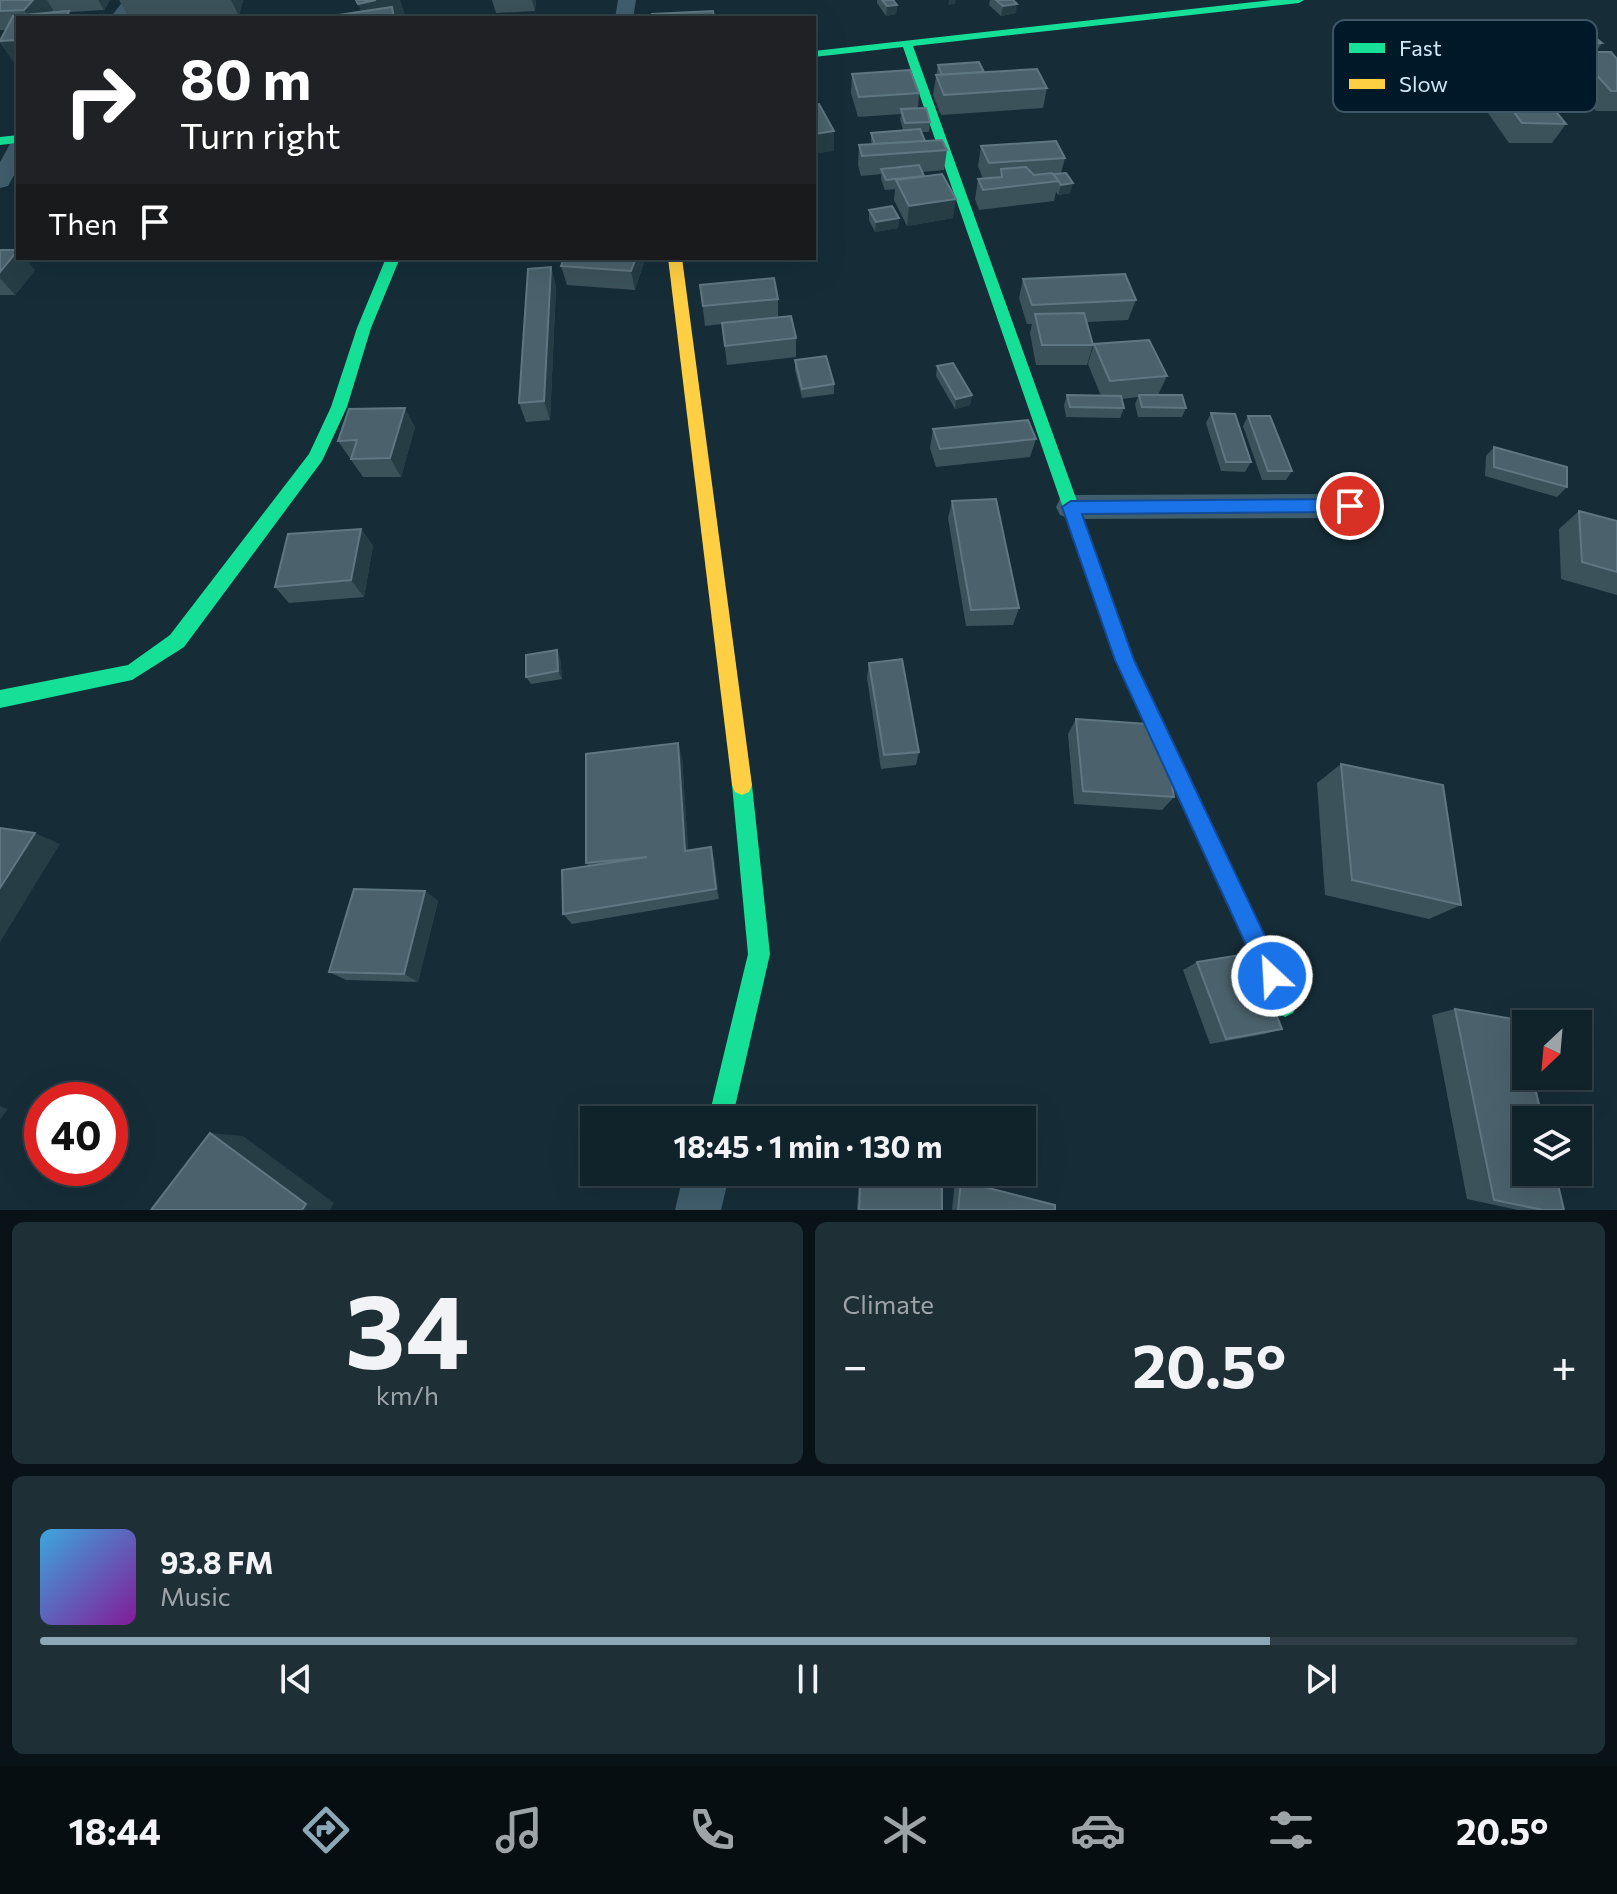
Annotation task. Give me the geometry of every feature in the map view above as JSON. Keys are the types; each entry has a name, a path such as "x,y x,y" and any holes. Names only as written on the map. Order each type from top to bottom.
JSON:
{"main road":[{"path":"816,54 1186,6 1299,0"},
{"path":"907,43 1125,660 1285,1005"},
{"path":"0,699 132,672 177,641 316,457 339,407 364,328 392,260"},
{"path":"675,260 693,425 729,650 759,954 723,1106"}],"street":[{"path":"121,16 134,0"},
{"path":"0,181 16,153"},
{"path":"1071,507 1350,506"},
{"path":"698,1210 704,1186"}],"building":[{"path":"0,0 33,0 24,10 0,11"},
{"path":"882,0 893,0 897,5 887,6"},
{"path":"996,0 1013,0 1017,4 1003,6"},
{"path":"392,7 394,16 331,16"},
{"path":"69,11 67,16 16,16 16,40 0,41 13,16"},
{"path":"713,11 714,16 652,16"},
{"path":"1597,52 1611,52 1617,59 1617,91 1611,91 1597,75"},
{"path":"979,62 984,72 942,75 938,65"},
{"path":"1037,69 1047,88 944,95 936,75"},
{"path":"910,70 919,93 859,97 852,74"},
{"path":"819,104 834,131 816,134 816,105"},
{"path":"926,108 930,122 905,123 901,109"},
{"path":"1514,112 1556,112 1566,124 1522,123"},
{"path":"920,129 925,141 875,144 871,133"},
{"path":"942,140 947,150 862,156 859,145"},
{"path":"1056,141 1065,158 989,163 981,146"},
{"path":"919,165 924,176 886,180 881,169"},
{"path":"1026,167 1034,175 1052,173 1059,181 983,190 978,179 1002,177 1001,169"},
{"path":"1066,173 1073,183 1061,185 1054,174"},
{"path":"942,174 956,199 909,206 896,180"},
{"path":"892,206 899,218 876,222 869,210"},
{"path":"0,250 16,250 16,252 0,272"},
{"path":"563,260 635,260 631,271 561,266"},
{"path":"551,267 544,401 519,403 528,269"},
{"path":"1125,274 1136,300 1032,305 1023,279"},
{"path":"774,278 778,299 703,306 700,285"},
{"path":"1084,313 1093,345 1042,345 1035,314"},
{"path":"791,316 796,338 725,346 722,323"},
{"path":"1149,340 1167,376 1110,381 1094,344"},
{"path":"826,356 834,384 802,389 795,360"},
{"path":"953,363 972,395 956,399 937,366"},
{"path":"1067,395 1121,396 1124,408 1070,407"},
{"path":"1139,395 1182,395 1186,408 1142,407"},
{"path":"405,408 390,458 351,459 357,440 338,441 349,409"},
{"path":"1211,413 1235,414 1251,462 1226,462"},
{"path":"1248,416 1270,416 1292,471 1268,471"},
{"path":"1028,420 1036,439 940,449 933,429"},
{"path":"1494,447 1567,467 1567,487 1494,467"},
{"path":"996,499 1019,608 971,610 952,501"},
{"path":"1579,511 1617,521 1617,572 1582,562"},
{"path":"361,529 351,580 275,587 288,534"},
{"path":"557,650 558,671 526,677 526,655"},
{"path":"902,659 919,752 884,755 869,663"},
{"path":"1076,719 1162,725 1174,797 1083,791"},
{"path":"678,743 685,851 711,847 716,889 563,914 562,870 647,857 586,863 586,754"},
{"path":"1341,764 1443,785 1461,905 1352,880"},
{"path":"0,828 35,833 0,888"},
{"path":"354,889 425,891 404,974 329,972"},
{"path":"1252,953 1282,1029 1226,1039 1197,962"},
{"path":"1455,1009 1512,1019 1512,1090 1536,1090 1540,1106 1512,1106 1512,1186 1558,1186 1564,1210 1543,1210 1494,1200"},
{"path":"210,1133 306,1204 302,1210 151,1210"},
{"path":"860,1186 942,1187 942,1210 859,1210"},
{"path":"960,1186 981,1186 1055,1205 1055,1210 958,1210"}],"traffic: fast":[{"path":"816,54 1299,0"},
{"path":"907,43 1081,537"},
{"path":"0,141 16,139"},
{"path":"0,699 132,672 177,641 316,457 339,407 364,328 392,260"},
{"path":"1173,765 1285,1005"},
{"path":"723,1106 759,954 742,785"}],"traffic: slow":[{"path":"675,260 742,785"},
{"path":"1081,537 1125,660 1173,765"}],"route":[{"path":"1272,976 1125,660 1071,507 1350,506"}]}
